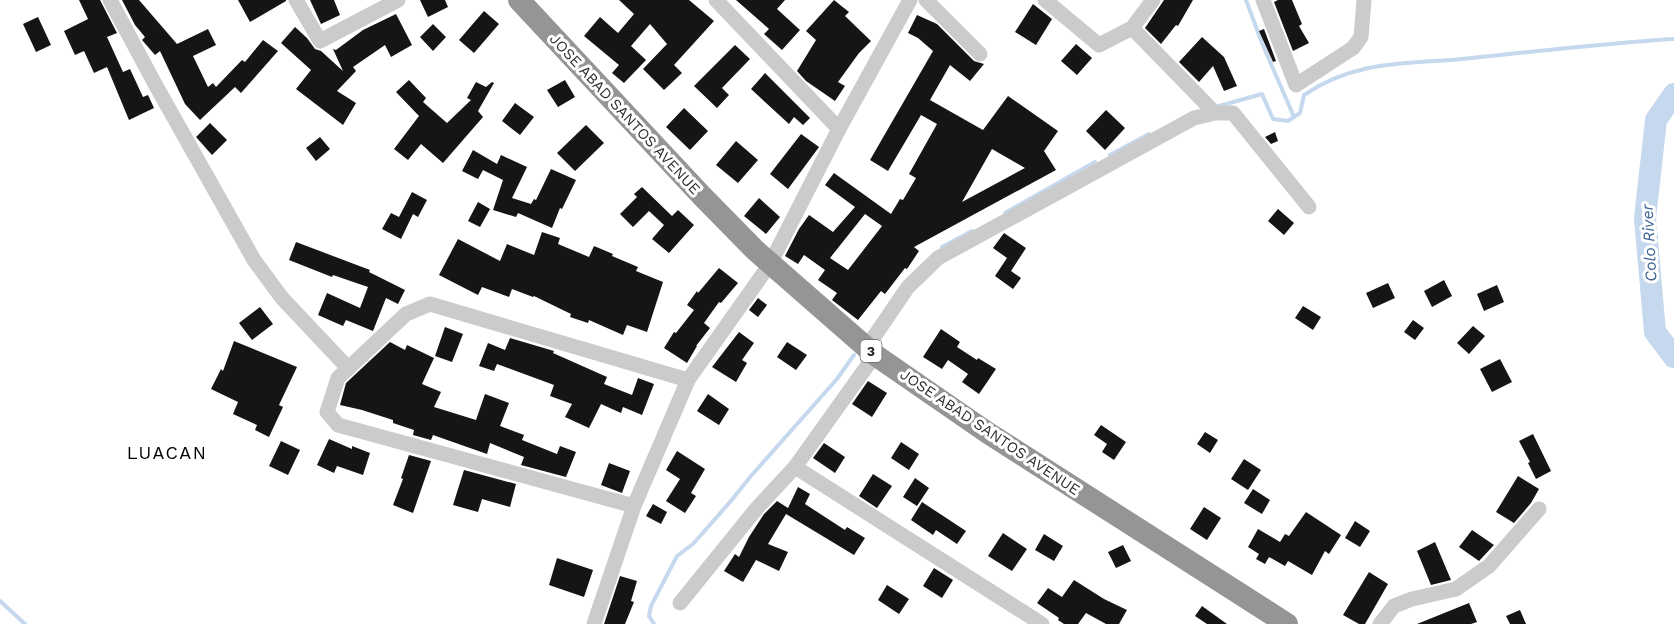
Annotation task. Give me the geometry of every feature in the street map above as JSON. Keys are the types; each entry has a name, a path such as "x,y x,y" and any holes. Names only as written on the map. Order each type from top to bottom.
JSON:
{"highway":[{"name":"JOSE ABAD SANTOS AVENUE","path":"519,0 702,196 770,264 871,351 988,433 1287,624"}],"street":[{"path":"110,0 254,260 282,298 348,368"},
{"path":"296,0 320,41 398,0"},
{"path":"716,0 840,129"},
{"path":"926,0 980,54"},
{"path":"1045,0 1099,45 1132,28 1153,0"},
{"path":"1263,0 1296,85 1353,48 1361,38 1364,0"},
{"path":"594,624 633,506 688,380 770,264 905,3"},
{"path":"1132,28 1215,112"},
{"path":"680,603 757,508 795,467 871,351 908,287 938,258 1194,118 1215,112 1233,113 1309,207"},
{"path":"633,506 338,425 327,412 338,378 406,314 430,304 688,380"},
{"path":"795,467 1042,624"},
{"path":"1380,624 1394,606 1412,599 1456,589 1489,567 1539,509"}],"building":[{"path":"79,0 100,0 117,33 107,37 123,72 130,69 143,97 148,95 154,108 129,120 107,67 94,73 84,51 75,55 64,31 88,19"},
{"path":"122,0 139,0 177,44 208,29 216,45 193,56 208,87 213,83 216,87 242,60 245,62 263,40 278,51 241,93 235,87 200,120 185,104 160,51 155,55 142,40 145,37 135,25"},
{"path":"238,0 286,0 286,1 250,22"},
{"path":"310,0 334,0 340,15 321,24"},
{"path":"420,0 445,0 448,7 428,17"},
{"path":"619,0 689,0 714,21 674,65 682,73 664,90 643,69 667,44 650,24 631,46 646,60 624,83 612,73 619,65 584,36 600,17 618,33 634,14"},
{"path":"736,0 785,0 777,9 800,30 782,50 764,34 769,29"},
{"path":"834,0 849,12 845,16 871,41 859,53 838,82 845,86 835,101 806,81 797,71 816,40 806,31"},
{"path":"1164,0 1193,0 1178,26 1176,25 1161,44 1145,28"},
{"path":"1292,0 1302,24 1299,26 1309,43 1293,51 1274,2"},
{"path":"1033,4 1052,19 1036,45 1015,32"},
{"path":"484,11 499,24 474,53 459,40"},
{"path":"396,14 412,45 391,57 385,45 353,67 356,71 337,91 356,103 343,125 296,89 311,70 281,43 295,27 315,49 321,51 343,71 333,49 336,50 363,30"},
{"path":"917,15 937,24 974,61 984,64 970,81 950,65 930,100 983,130 1008,96 1058,131 1044,151 1056,170 914,247 919,251 907,269 905,268 885,294 881,291 858,320 832,300 837,293 818,280 825,270 804,255 798,264 785,256 809,215 833,232 855,207 825,185 834,173 891,214 900,199 903,200 916,178 909,174 937,124 921,115 888,171 870,160 933,51 908,33","holes":["992,149 1025,168 962,202","865,214 882,226 848,270 830,258"]},
{"path":"38,17 51,45 36,52 23,24"},
{"path":"433,24 446,37 433,51 420,37"},
{"path":"1264,29 1276,61 1273,62 1259,31"},
{"path":"1202,37 1224,57 1237,86 1224,91 1213,66 1199,82 1179,62"},
{"path":"1076,44 1092,58 1077,75 1061,61"},
{"path":"735,45 750,59 722,88 729,95 717,108 694,86"},
{"path":"765,73 810,118 803,125 794,117 789,124 751,89"},
{"path":"409,80 426,98 423,102 447,123 471,100 467,98 476,82 486,87 494,83 478,111 483,117 443,163 421,144 408,160 394,149 419,116 396,92"},
{"path":"565,80 575,97 558,107 547,90"},
{"path":"515,103 534,117 520,135 502,121"},
{"path":"684,108 708,131 690,150 666,127"},
{"path":"1106,110 1125,128 1105,150 1086,131"},
{"path":"210,123 227,140 212,155 196,137"},
{"path":"586,125 604,143 575,171 557,153"},
{"path":"1275,132 1278,141 1271,144 1265,137"},
{"path":"801,134 819,147 788,189 770,174"},
{"path":"320,137 330,149 316,161 306,148"},
{"path":"736,141 758,160 738,183 716,165"},
{"path":"473,150 497,164 501,155 527,167 512,198 531,204 534,199 536,200 551,169 576,180 552,228 518,213 516,217 493,210 503,180 483,170 478,179 462,171"},
{"path":"642,187 672,216 678,210 694,225 669,253 652,239 664,225 649,211 633,227 620,214 637,197 634,194"},
{"path":"412,192 427,200 418,217 413,214 401,239 382,229 391,213 399,217"},
{"path":"759,198 780,217 766,234 744,216"},
{"path":"478,202 490,209 480,227 468,221"},
{"path":"1278,209 1294,223 1284,235 1268,221"},
{"path":"542,232 560,238 558,244 589,257 594,246 638,267 636,271 663,282 647,332 627,325 623,335 589,320 588,323 570,317 571,314 534,296 512,289 509,297 482,287 478,295 439,275 458,239 500,261 507,244 534,255"},
{"path":"1004,233 1026,248 1011,271 1021,278 1013,289 995,276 1007,258 993,248"},
{"path":"296,242 370,270 369,272 405,290 398,304 386,298 373,331 346,320 343,326 318,315 327,293 360,308 368,287 333,275 332,277 289,260"},
{"path":"719,268 738,283 721,303 719,302 704,323 710,328 696,346 687,363 664,348 674,332 676,333 694,310 687,305"},
{"path":"1444,280 1452,296 1432,307 1424,291"},
{"path":"1388,283 1395,298 1373,308 1366,293"},
{"path":"1497,285 1504,302 1484,311 1477,294"},
{"path":"758,298 767,305 758,317 749,310"},
{"path":"1303,306 1321,317 1313,330 1295,318"},
{"path":"260,307 273,324 252,340 239,323"},
{"path":"1413,320 1424,328 1415,340 1404,332"},
{"path":"1473,326 1485,336 1469,354 1457,343"},
{"path":"445,327 463,334 452,362 435,356"},
{"path":"941,329 960,342 957,347 996,369 979,394 962,382 968,374 948,360 942,369 923,357"},
{"path":"739,332 754,343 742,360 747,363 736,382 712,367"},
{"path":"510,338 554,351 553,353 607,377 604,384 632,395 638,378 654,384 642,415 623,407 621,413 601,404 589,428 565,417 572,404 550,396 554,385 497,364 494,371 479,366 488,343 505,350"},
{"path":"234,341 297,367 279,405 283,407 269,437 255,430 257,425 233,414 238,402 211,389 221,369 223,371"},
{"path":"390,342 405,350 407,345 434,358 422,384 441,392 434,407 476,420 485,394 509,403 500,426 524,435 522,440 557,454 560,446 576,452 566,477 521,465 524,457 490,443 487,454 433,435 431,440 413,435 414,430 393,423 393,420 340,405 346,383"},
{"path":"787,342 807,355 796,370 777,357"},
{"path":"1500,359 1512,382 1492,392 1480,369"},
{"path":"868,381 887,393 872,417 852,404"},
{"path":"708,394 729,409 719,425 697,411"},
{"path":"1101,425 1126,442 1114,460 1102,452 1107,444 1094,435"},
{"path":"1205,432 1218,440 1210,453 1197,444"},
{"path":"1533,434 1551,471 1536,479 1519,441"},
{"path":"329,439 352,449 352,446 370,453 363,475 337,466 334,473 317,465"},
{"path":"281,441 300,450 288,475 269,466"},
{"path":"901,442 919,454 909,470 891,458"},
{"path":"824,443 845,457 835,473 813,458"},
{"path":"677,451 705,469 691,493 696,496 685,513 666,501 680,479 666,470"},
{"path":"409,455 431,461 413,513 393,505"},
{"path":"1244,459 1261,470 1248,490 1231,479"},
{"path":"609,463 630,471 622,493 601,485"},
{"path":"464,470 516,484 510,507 482,499 478,512 453,505"},
{"path":"873,474 892,486 877,508 859,496"},
{"path":"1518,476 1539,489 1531,503 1514,523 1496,512"},
{"path":"915,478 929,488 917,506 903,497"},
{"path":"798,487 810,494 805,504 845,530 847,527 865,538 854,555 786,514 768,544 788,552 779,571 756,560 743,582 724,571 735,554 739,557 764,514 777,501 788,508"},
{"path":"1253,489 1270,500 1262,514 1244,503"},
{"path":"922,502 966,531 957,544 936,530 933,535 911,520"},
{"path":"653,504 667,512 661,524 646,516"},
{"path":"1204,507 1221,518 1207,540 1190,529"},
{"path":"1306,512 1341,535 1329,554 1325,551 1312,575 1288,561 1285,566 1269,557 1265,564 1256,559 1259,554 1248,547 1258,529 1280,542 1285,534 1289,536"},
{"path":"1355,521 1370,531 1360,547 1345,538"},
{"path":"1472,530 1494,545 1479,561 1459,547"},
{"path":"1003,533 1027,549 1012,571 988,556"},
{"path":"1044,534 1063,546 1054,561 1035,550"},
{"path":"1435,542 1451,580 1431,585 1417,551"},
{"path":"1123,545 1131,561 1116,568 1108,552"},
{"path":"557,558 593,570 584,597 549,585"},
{"path":"934,568 953,580 942,598 923,586"},
{"path":"1369,572 1388,584 1365,624 1359,624 1343,615"},
{"path":"620,576 637,581 631,601 634,602 625,624 604,624"},
{"path":"1074,580 1127,610 1119,624 1106,624 1086,613 1078,624 1064,624 1037,603 1048,588 1062,597"},
{"path":"887,585 909,599 899,614 878,600"},
{"path":"1469,603 1477,622 1417,624"},
{"path":"1202,606 1227,624 1207,624 1195,616"},
{"path":"1520,610 1526,624 1510,624 1506,616"}],"waterway":[{"path":"1246,0 1294,117"},
{"path":"1219,106 1262,94 1273,119 1288,121 1300,113 1304,95 1324,83 1365,69 1385,65 1674,39"},
{"name":"Colo River","path":"1674,94 1656,120 1645,218 1655,332 1674,357"},
{"path":"1110,155 1149,134"},
{"path":"1005,213 1095,162"},
{"path":"942,247 972,231"},
{"path":"654,624 649,616 651,606 677,556 693,544 730,502 837,379 854,355"},
{"path":"0,601 25,624"}],"district":[{"name":"LUACAN","path":"167,452"}]}
